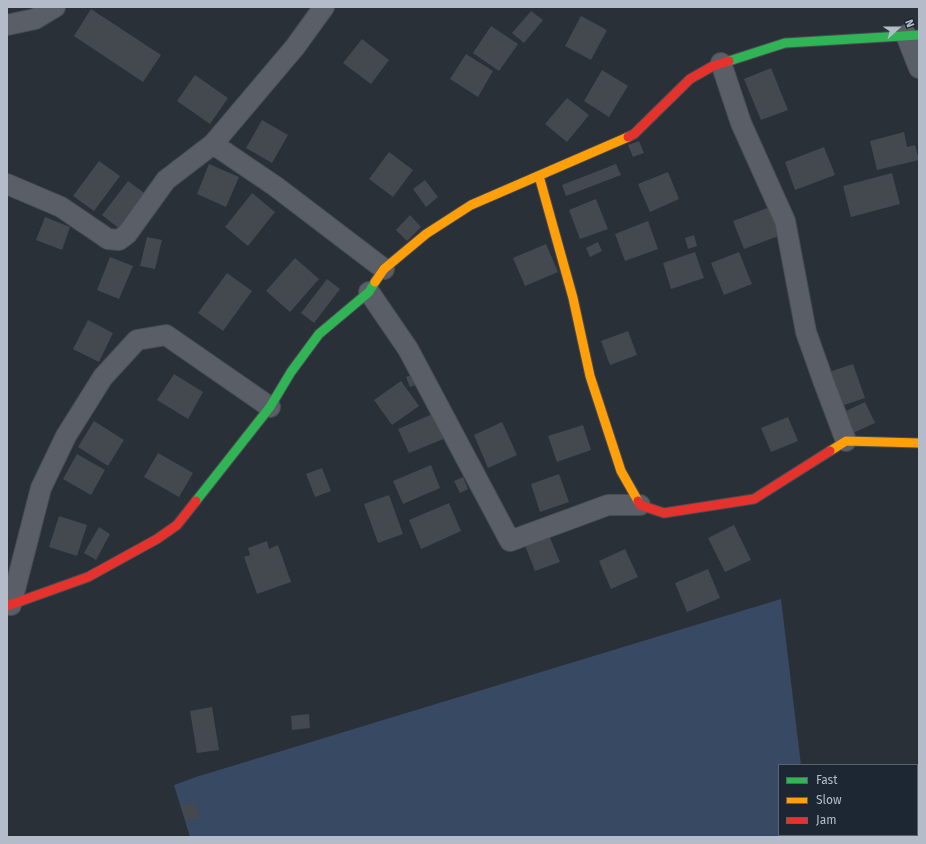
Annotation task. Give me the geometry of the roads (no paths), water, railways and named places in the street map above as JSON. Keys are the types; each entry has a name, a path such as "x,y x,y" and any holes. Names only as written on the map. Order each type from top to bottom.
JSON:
{"street":[{"path":"7,25 35,19 55,7"},
{"path":"7,184 61,207 108,239 119,240 127,234 166,180 213,144 295,47 324,7"},
{"path":"9,606 88,577 177,525 270,407 291,372 319,334 369,292 384,269 426,234 471,205 634,134 690,79 713,66 784,43 913,35 919,68"},
{"path":"721,63 741,123 785,221 806,332 846,441"},
{"path":"213,144 275,186 384,269"},
{"path":"539,176 573,298 590,376 621,471 640,505"},
{"path":"369,292 408,349 510,541 608,505 640,505 664,513 754,499 846,441 919,443"},
{"path":"9,606 41,488 66,436 104,377 137,340 166,335 270,407"}],"water":[{"path":"781,599 801,764 778,764 778,836 810,837 190,837 174,785 196,777"}]}
